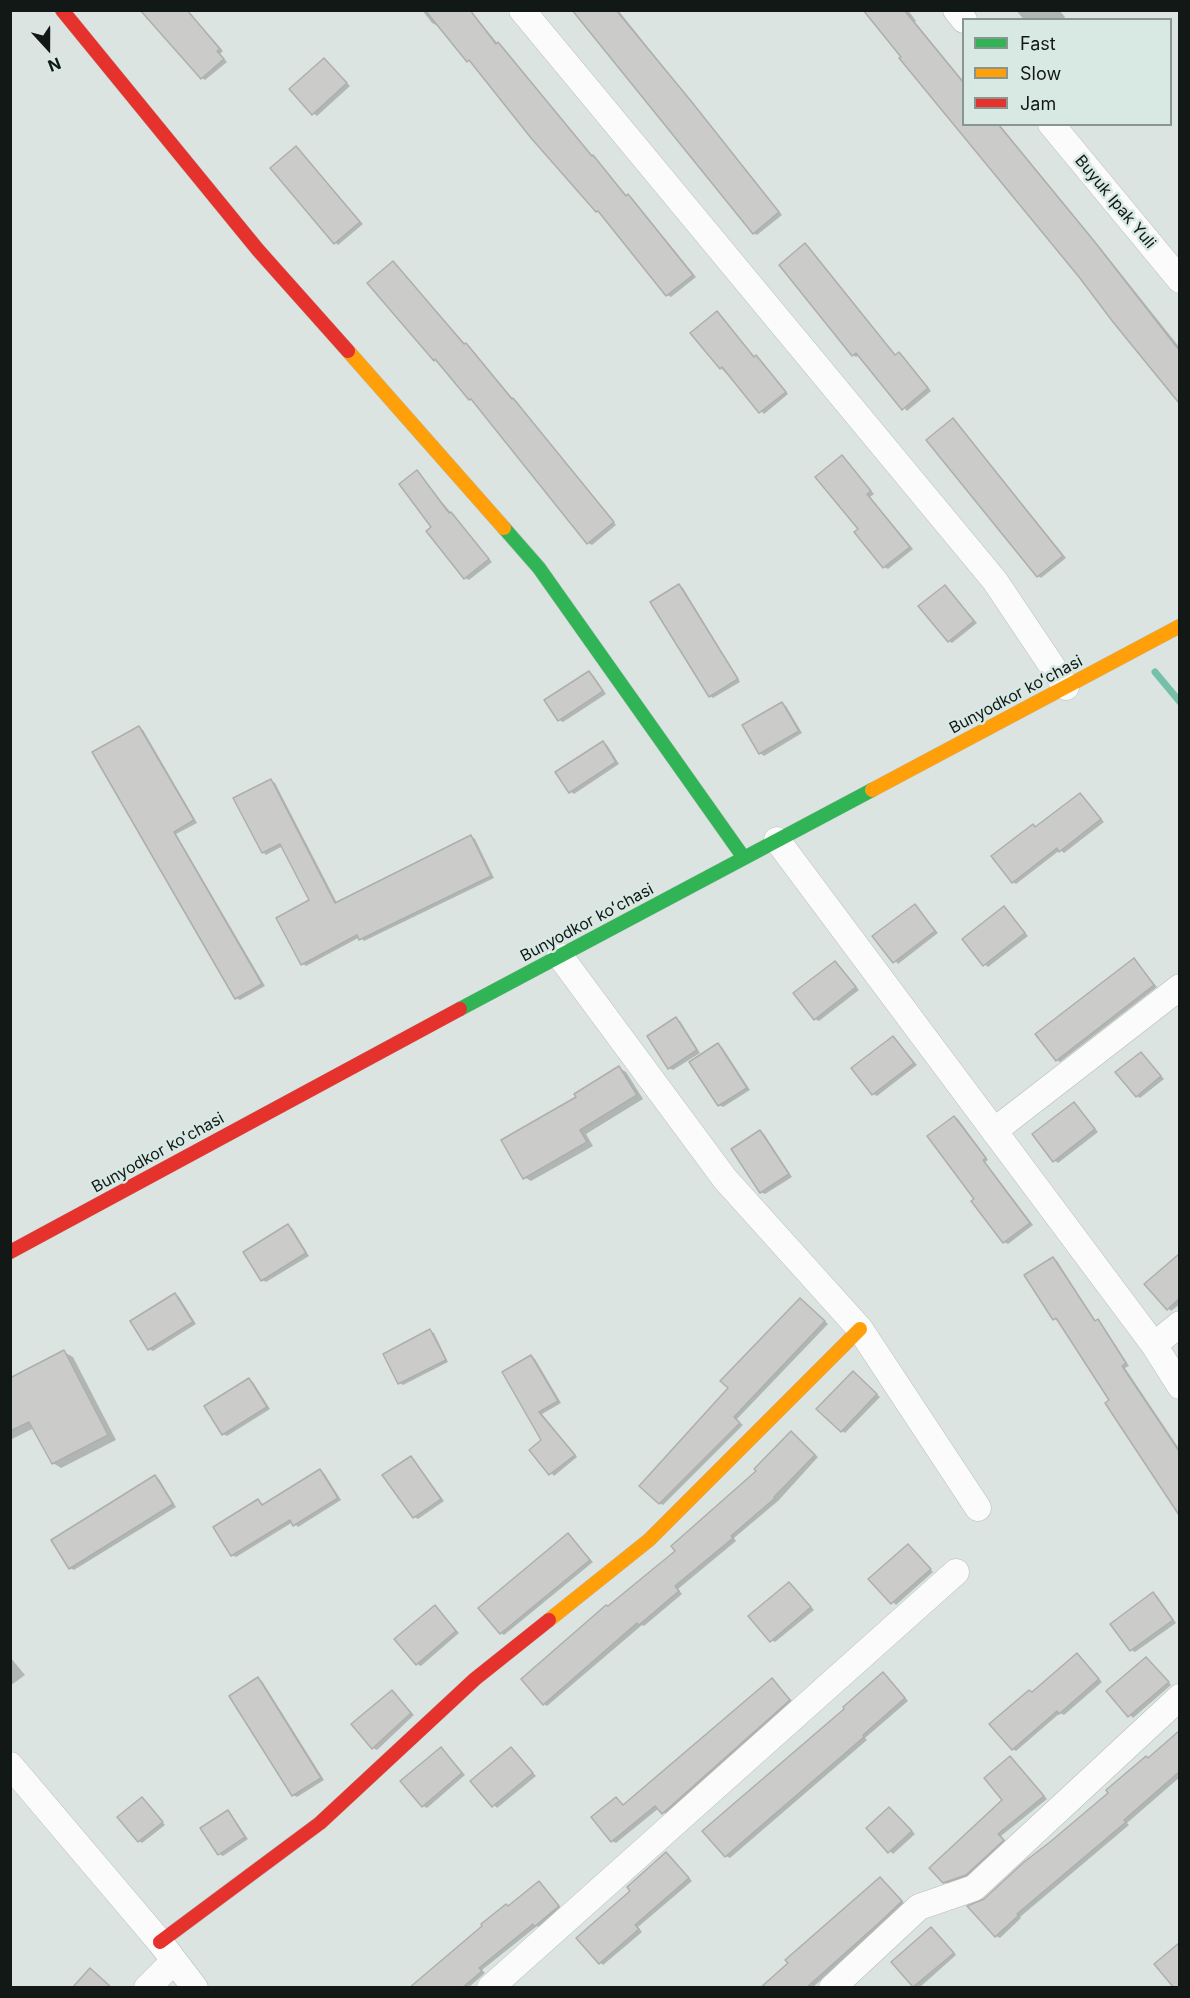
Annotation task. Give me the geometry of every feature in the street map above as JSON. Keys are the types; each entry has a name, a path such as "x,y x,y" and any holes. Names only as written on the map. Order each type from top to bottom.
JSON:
{"street":[{"path":"62,10 258,250 539,568 744,858"},
{"path":"522,10 995,581 1066,687"},
{"name":"Buyuk Ipak Yuli","path":"1053,126 1179,280"},
{"name":"Bunyodkor koʻchasi","path":"10,1252 1179,626"},
{"path":"777,840 1154,1345 1179,1386"},
{"path":"560,956 725,1179 860,1329 978,1508"},
{"path":"994,1131 1179,987"},
{"path":"1154,1345 1179,1324"},
{"path":"147,1988 167,1951 320,1823 475,1679 648,1540 860,1329"},
{"path":"490,1988 956,1572"},
{"path":"832,1988 919,1908 974,1888 1179,1697"},
{"path":"11,1767 167,1951 195,1988"}],"building":[{"path":"140,10 187,10 220,49 217,51 224,59 201,79"},
{"path":"425,10 470,10 496,44 498,42 626,196 628,194 693,275 666,296 598,211 596,212 531,138 469,60 467,62"},
{"path":"572,10 616,10 779,212 753,234"},
{"path":"863,10 904,10 962,81 962,126 1000,126 1094,241 1179,350 1179,403 899,58 901,57"},
{"path":"324,58 347,83 312,115 289,89"},
{"path":"296,146 360,222 334,244 270,168"},
{"path":"805,243 895,355 899,352 928,388 902,410 856,353 852,356 779,265"},
{"path":"393,261 513,398 614,522 587,544 471,399 469,400 435,359 434,361 367,283"},
{"path":"717,311 786,392 759,413 722,367 720,369 690,333"},
{"path":"953,418 1063,556 1037,577 926,440"},
{"path":"842,455 871,491 867,494 910,547 883,568 854,532 858,529 815,477"},
{"path":"417,470 449,513 451,512 489,559 464,579 426,531 431,527 399,484"},
{"path":"679,584 738,679 709,697 650,602"},
{"path":"945,585 974,621 948,642 918,606"},
{"path":"589,671 603,691 558,721 544,700"},
{"path":"782,702 799,731 759,754 742,725"},
{"path":"139,726 194,820 174,832 262,984 235,999 92,752"},
{"path":"603,741 616,762 569,793 555,772"},
{"path":"271,779 335,903 471,835 491,876 359,940 357,935 301,965 276,918 309,900 280,844 262,853 233,798"},
{"path":"1080,793 1101,819 1059,852 1057,848 1012,883 991,856 1033,824 1035,827"},
{"path":"915,904 935,931 893,963 872,936"},
{"path":"1004,906 1025,933 983,966 962,939"},
{"path":"1134,958 1154,985 1056,1061 1035,1034"},
{"path":"835,961 856,987 814,1020 793,993"},
{"path":"676,1017 697,1050 668,1069 647,1036"},
{"path":"893,1036 914,1063 872,1095 851,1068"},
{"path":"718,1043 747,1088 718,1106 689,1062"},
{"path":"1141,1052 1161,1076 1136,1097 1115,1072"},
{"path":"619,1066 637,1095 580,1130 587,1142 523,1179 501,1140 576,1097 574,1094"},
{"path":"1074,1102 1095,1129 1053,1162 1032,1134"},
{"path":"954,1116 986,1158 983,1160 1030,1223 1003,1243 971,1201 974,1199 927,1136"},
{"path":"760,1130 789,1174 760,1193 731,1149"},
{"path":"288,1224 306,1253 261,1281 243,1252"},
{"path":"1179,1254 1179,1299 1167,1310 1144,1284"},
{"path":"1053,1257 1095,1321 1098,1319 1126,1363 1122,1366 1179,1451 1179,1515 1105,1403 1109,1400 1056,1318 1053,1320 1024,1275"},
{"path":"175,1293 193,1322 148,1350 130,1321"},
{"path":"800,1298 825,1321 734,1417 740,1423 659,1504 639,1486 728,1388 720,1381"},
{"path":"430,1329 446,1360 398,1384 383,1354"},
{"path":"64,1350 108,1435 52,1464 29,1422 10,1431 10,1378"},
{"path":"531,1355 558,1401 539,1412 575,1455 549,1475 529,1450 541,1440 502,1372"},
{"path":"853,1371 877,1394 841,1432 816,1409"},
{"path":"249,1378 267,1407 222,1435 204,1406"},
{"path":"791,1431 815,1455 775,1498 731,1536 733,1538 675,1586 679,1591 639,1625 637,1623 543,1705 521,1679 606,1605 608,1606 675,1551 671,1546 756,1471 754,1469"},
{"path":"411,1456 441,1499 413,1518 382,1475"},
{"path":"320,1469 338,1498 293,1526 290,1520 231,1556 213,1527 258,1499 262,1505"},
{"path":"155,1475 173,1504 69,1569 51,1540"},
{"path":"568,1533 590,1560 500,1634 478,1608"},
{"path":"908,1544 931,1569 891,1604 868,1579"},
{"path":"789,1582 811,1607 770,1642 748,1616"},
{"path":"1153,1592 1173,1620 1130,1651 1110,1624"},
{"path":"435,1605 456,1631 416,1665 394,1639"},
{"path":"1077,1653 1099,1679 1059,1714 1057,1711 1012,1750 989,1724 1029,1690 1032,1692"},
{"path":"1146,1657 1169,1682 1128,1717 1106,1691"},
{"path":"883,1672 905,1698 863,1735 864,1737 725,1857 702,1831 844,1709 843,1707"},
{"path":"258,1677 321,1778 292,1796 229,1696"},
{"path":"772,1678 790,1700 662,1814 655,1806 611,1842 591,1817 616,1797 623,1805"},
{"path":"392,1690 411,1713 372,1749 351,1724"},
{"path":"1179,1731 1179,1772 1124,1820 1126,1822 1017,1914 1019,1915 995,1937 967,1906 984,1899 1024,1862 1108,1793 1106,1790"},
{"path":"441,1747 462,1773 422,1807 400,1781"},
{"path":"511,1747 533,1773 492,1807 470,1781"},
{"path":"1010,1756 1044,1796 998,1834 1004,1840 966,1875 943,1883 929,1868 1002,1800 984,1778"},
{"path":"142,1797 163,1822 138,1842 117,1817"},
{"path":"889,1807 912,1831 888,1853 866,1828"},
{"path":"228,1810 245,1837 218,1855 200,1828"},
{"path":"666,1852 689,1878 635,1925 639,1929 599,1964 576,1938 630,1891 627,1887"},
{"path":"880,1877 902,1901 879,1923 806,1988 760,1988 788,1963 785,1960"},
{"path":"539,1881 559,1906 479,1968 482,1971 462,1988 409,1988 482,1926 481,1924"},
{"path":"931,1927 954,1953 913,1987 891,1962"},
{"path":"1179,1943 1179,1988 1174,1988 1154,1964"},
{"path":"90,1968 112,1988 72,1988"}],"waterway":[{"path":"1155,672 1180,702"}],"traffic: fast":[{"path":"504,528 539,568 744,858"},
{"path":"460,1009 872,790"}],"traffic: slow":[{"path":"348,351 504,528"},
{"path":"872,790 1180,626"},
{"path":"549,1620 649,1540 860,1329"}],"traffic: jam":[{"path":"62,10 258,250 348,351"},
{"path":"10,1252 460,1009"},
{"path":"160,1942 320,1823 475,1679 549,1620"}]}
